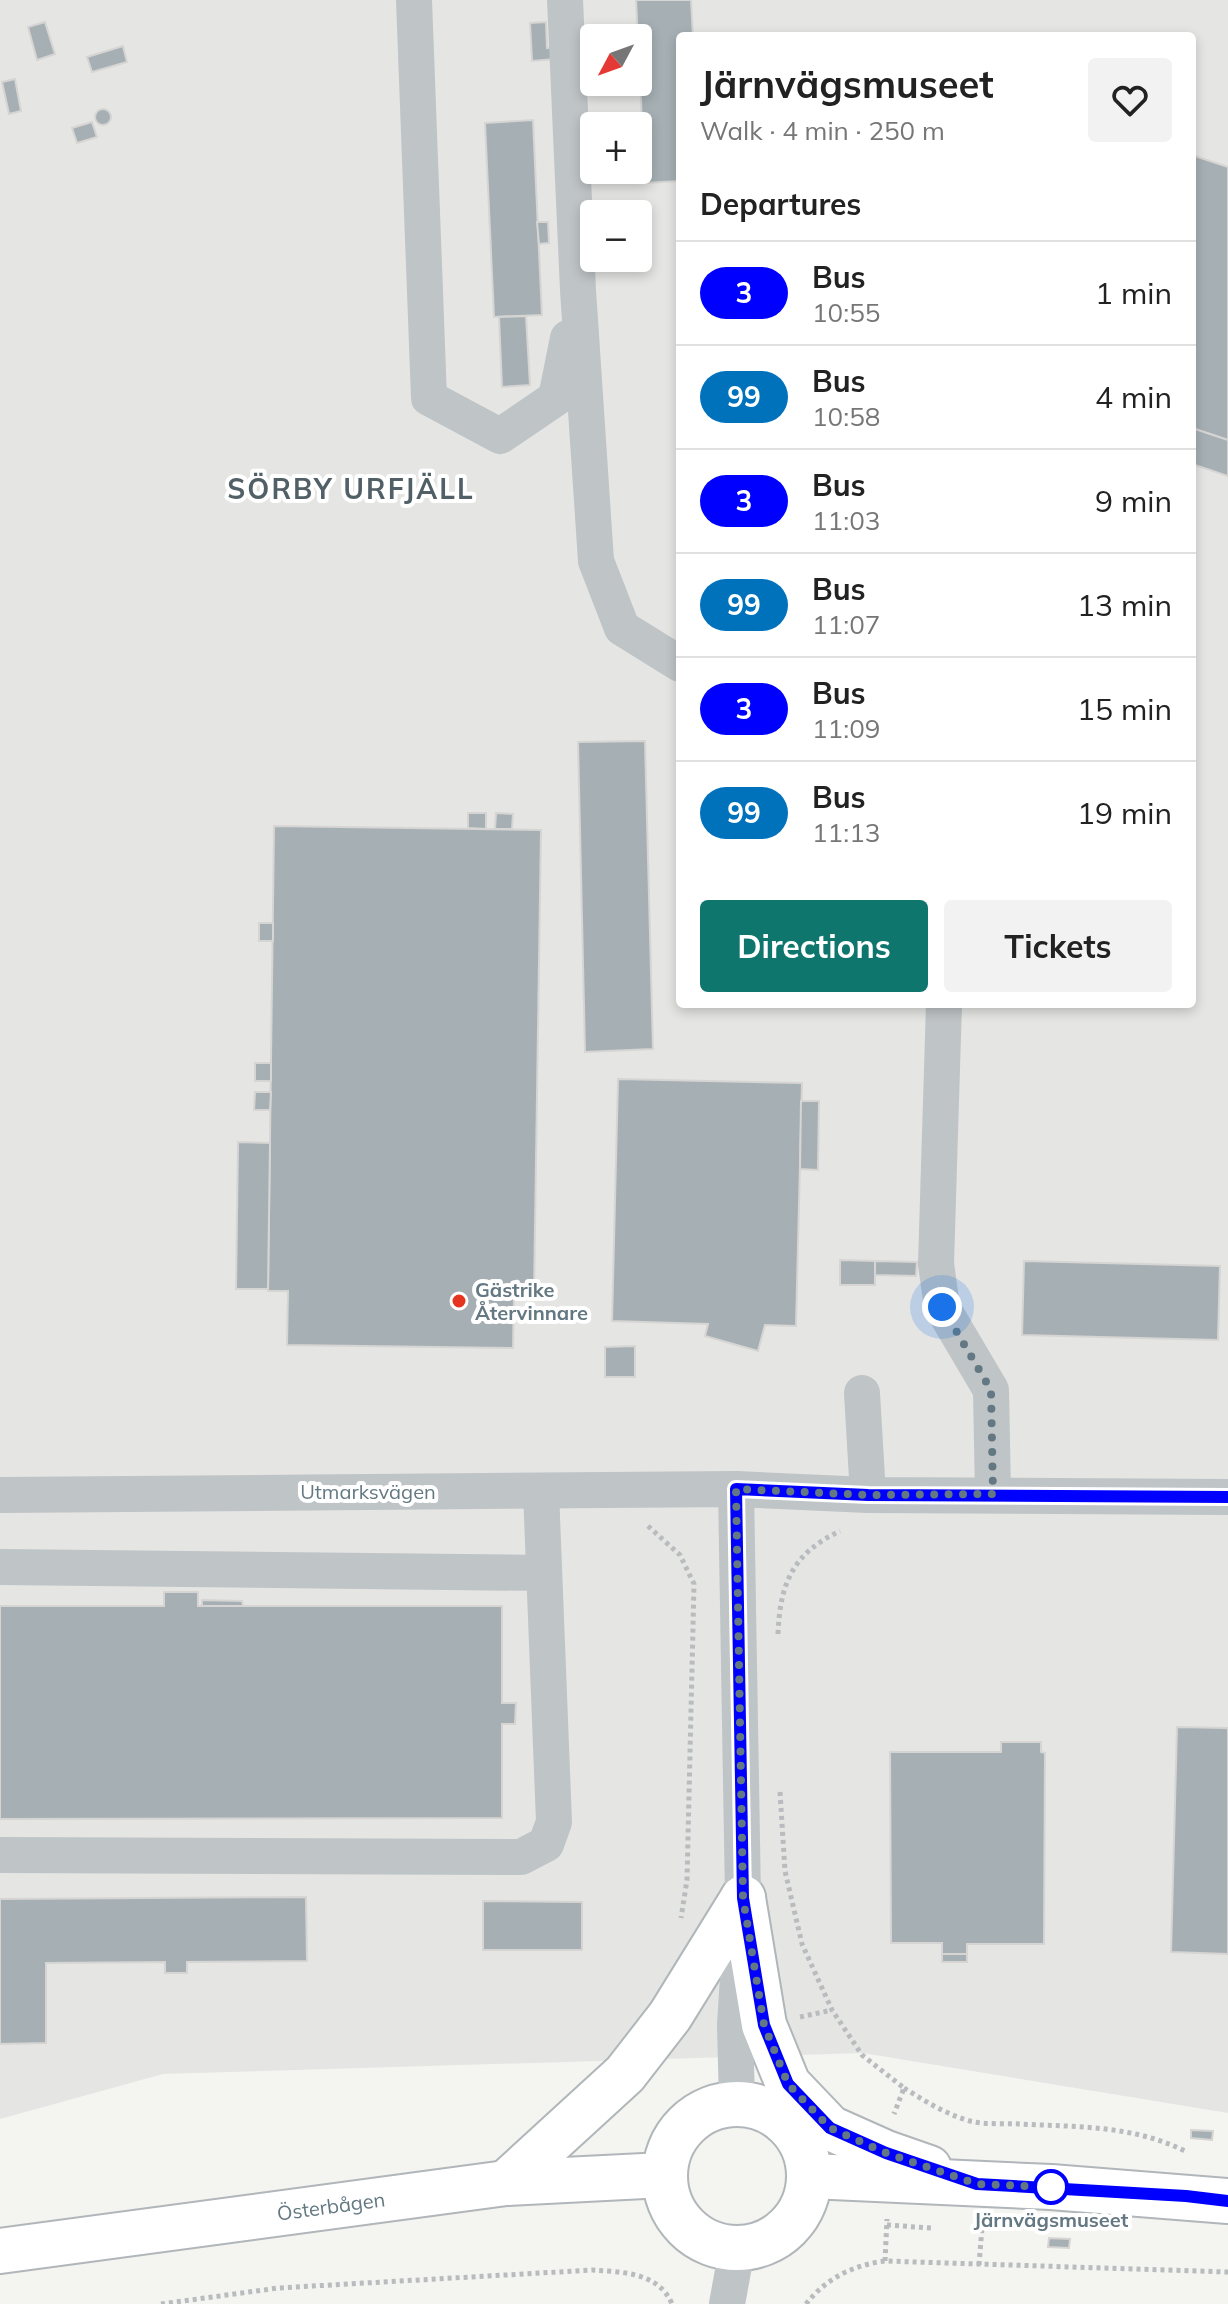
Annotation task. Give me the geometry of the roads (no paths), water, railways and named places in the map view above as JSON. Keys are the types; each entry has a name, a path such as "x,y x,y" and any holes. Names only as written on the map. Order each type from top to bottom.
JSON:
{"main road":[{"path":"743,1898 764,2025 788,2084 830,2128 886,2166"},
{"path":"506,2183 625,2074 670,2016 743,1898"},
{"path":"737,2102 765,2108 789,2124 805,2148 810,2176 805,2204 788,2228 764,2244 737,2249 708,2243 685,2227 669,2203 664,2175 669,2147 686,2123 709,2108 737,2102"},
{"path":"810,2176 886,2166 977,2184 1228,2201"},
{"name":"Österbågen","path":"0,2251 506,2183 664,2175"}],"street":[{"path":"414,0 429,398 500,436 556,398 578,290"},
{"path":"565,0 578,290 596,561 622,628 676,662"},
{"path":"944,1008 936,1264 942,1307 991,1390 993,1494"},
{"path":"862,1393 868,1495"},
{"path":"736,1489 743,1898 735,2025 737,2102"},
{"name":"Utmarksvägen","path":"0,1495 736,1489 868,1495 1228,1497"},
{"path":"0,1855 521,1857 546,1844 554,1822 541,1491"},
{"path":"0,1567 544,1573"},
{"path":"727,2304 737,2249"}],"place":[{"name":"Gästrike Återvinnare","path":"459,1301"},
{"name":"Järnvägsmuseet","path":"1051,2187"}],"district":[{"name":"SÖRBY URFJÄLL","path":"351,489"}]}
